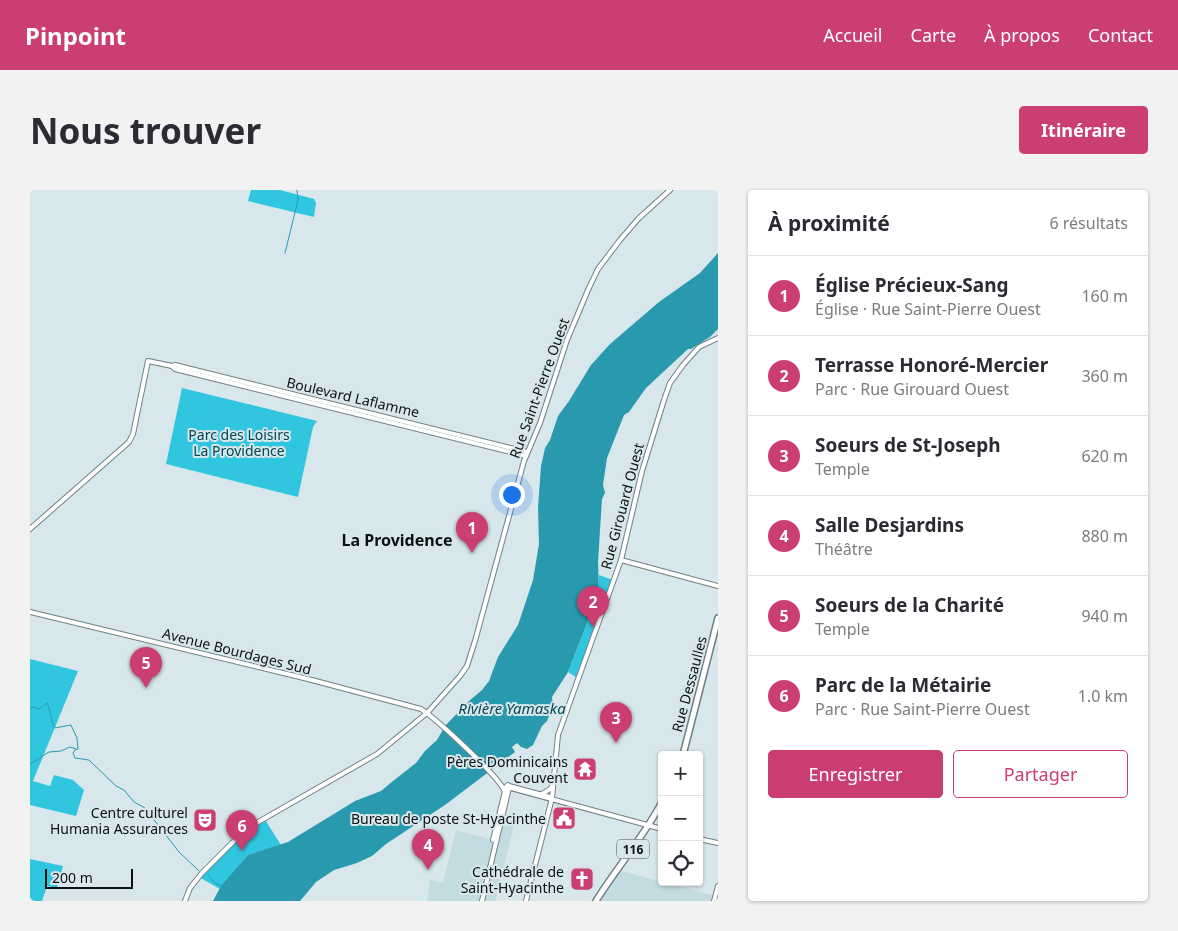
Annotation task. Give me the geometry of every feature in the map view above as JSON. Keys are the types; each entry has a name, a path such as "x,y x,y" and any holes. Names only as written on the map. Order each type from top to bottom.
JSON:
{"main road":[{"name":"Rue Dessaulles","path":"684,751 718,618"},
{"name":"116","path":"596,901 649,826 658,809"}],"street":[{"name":"Rue Saint-Pierre Ouest","path":"185,901 190,888 202,873 253,825 377,754 427,713 467,666 527,454 540,423 567,340 588,290 598,269 620,240 639,218 670,190"},
{"name":"Rue Girouard Ouest","path":"526,901 552,798 558,736 622,560 642,471 670,383 699,348 718,338"},
{"name":"Boulevard Laflamme","path":"30,530 129,442 133,434 148,361 527,454"},
{"path":"622,560 718,586"},
{"name":"Avenue Bourdages Sud","path":"30,612 308,679 421,709 436,720 506,788"},
{"path":"542,794 553,785"},
{"path":"506,788 542,794 552,798"},
{"path":"506,788 552,798 658,828"},
{"path":"495,841 495,833 506,788"},
{"path":"482,901 506,788"},
{"path":"703,840 718,844"},
{"path":"714,901 718,886"}],"shaded area":[{"path":"500,812 516,817 495,901 427,901 430,880 443,883 456,830 493,840"},
{"path":"617,870 658,881 658,886 677,886 715,896 714,901 596,901"}],"green space":[{"path":"251,190 280,190 314,199 316,203 314,217 248,201"},
{"name":"Parc des Loisirs La Providence","path":"182,388 317,421 313,427 298,497 166,464"},
{"path":"599,575 616,581 580,680 568,672 596,600 599,589"},
{"path":"30,659 78,671 33,781 50,786 54,775 73,780 84,790 76,816 30,805"},
{"path":"264,818 281,845 248,855 220,889 199,877 229,846"},
{"path":"30,859 63,866 57,888 47,886 42,901 30,901"}],"water":[{"name":"Rivière Yamaska","path":"718,253 718,329 710,337 688,349 646,388 629,412 624,415 607,458 603,485 605,493 602,499 598,562 599,589 568,672 552,697 553,705 547,721 542,726 533,745 527,749 517,743 512,747 515,752 445,805 386,844 372,856 334,870 316,882 300,901 213,901 221,886 248,855 288,842 355,801 381,791 416,763 437,740 445,726 482,690 489,681 498,657 518,625 533,580 539,544 538,508 541,466 545,448 550,440 558,416 591,365 610,344 659,302 700,273"}],"waterway":[{"path":"285,253 298,200 297,190"},
{"path":"30,708 39,709 47,703 55,728 71,725 77,738 78,749 73,753 75,758 89,760 116,786 124,790 134,802 145,808 179,852 199,871"},
{"path":"30,764 49,752 61,751 70,747 76,749"},
{"path":"208,875 215,883 221,886"}],"place":[{"name":"Église Précieux-Sang","path":"472,553"},
{"name":"Terrasse Honoré-Mercier","path":"593,627"},
{"name":"Soeurs de la Charité","path":"146,688"},
{"name":"Soeurs de St-Joseph","path":"616,743"},
{"name":"Pères Dominicains Couvent","path":"585,769"},
{"name":"Bureau de poste St-Hyacinthe","path":"564,818"},
{"name":"Centre culturel Humania Assurances","path":"205,820"},
{"name":"Parc de la Métairie","path":"242,851"},
{"name":"Salle Desjardins","path":"428,870"},
{"name":"Cathédrale de Saint-Hyacinthe","path":"582,879"}],"district":[{"name":"La Providence","path":"397,540"}]}
